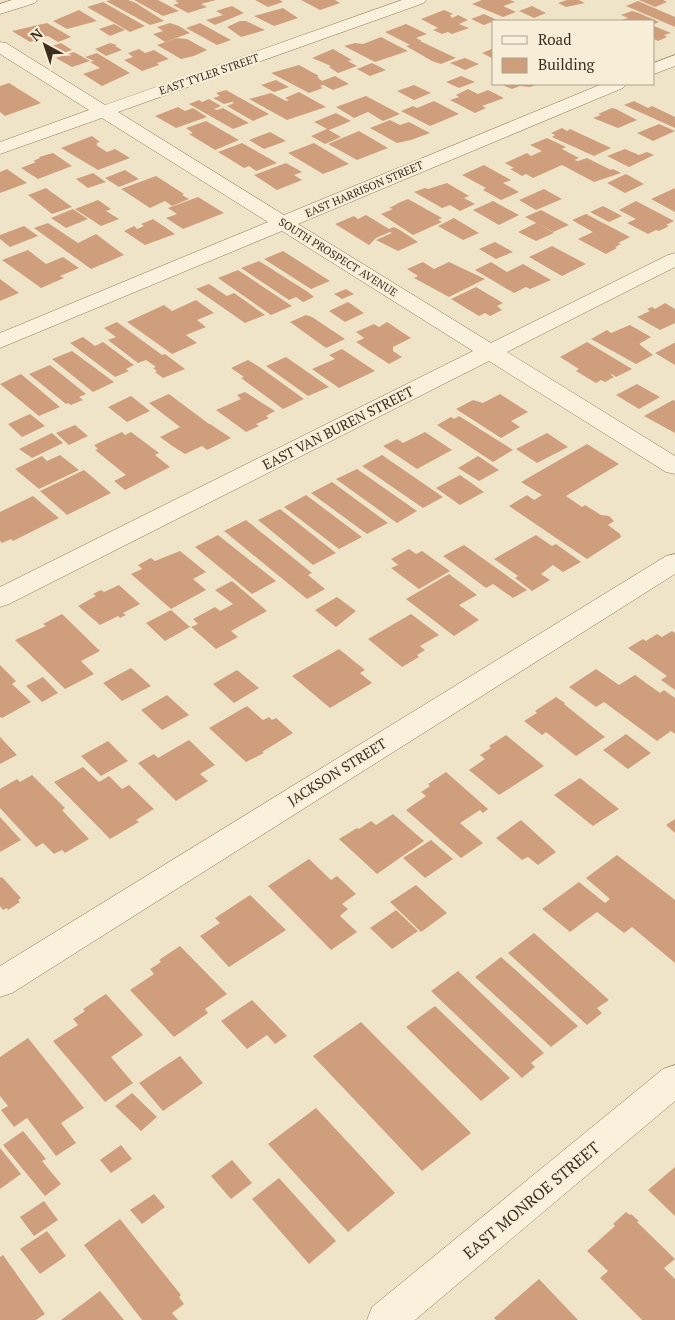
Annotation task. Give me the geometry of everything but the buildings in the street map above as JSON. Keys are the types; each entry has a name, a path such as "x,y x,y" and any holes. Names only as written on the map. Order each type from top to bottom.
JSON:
{"street":[{"path":"0,9 29,0"},
{"name":"EAST TYLER STREET","path":"0,148 418,0"},
{"name":"SOUTH PROSPECT AVENUE","path":"0,47 675,467"},
{"path":"655,69 675,60"},
{"name":"EAST HARRISON STREET","path":"0,341 616,85"},
{"name":"EAST VAN BUREN STREET","path":"0,598 675,259"},
{"name":"JACKSON STREET","path":"0,983 675,562"},
{"name":"EAST MONROE STREET","path":"386,1320 675,1080"}]}
